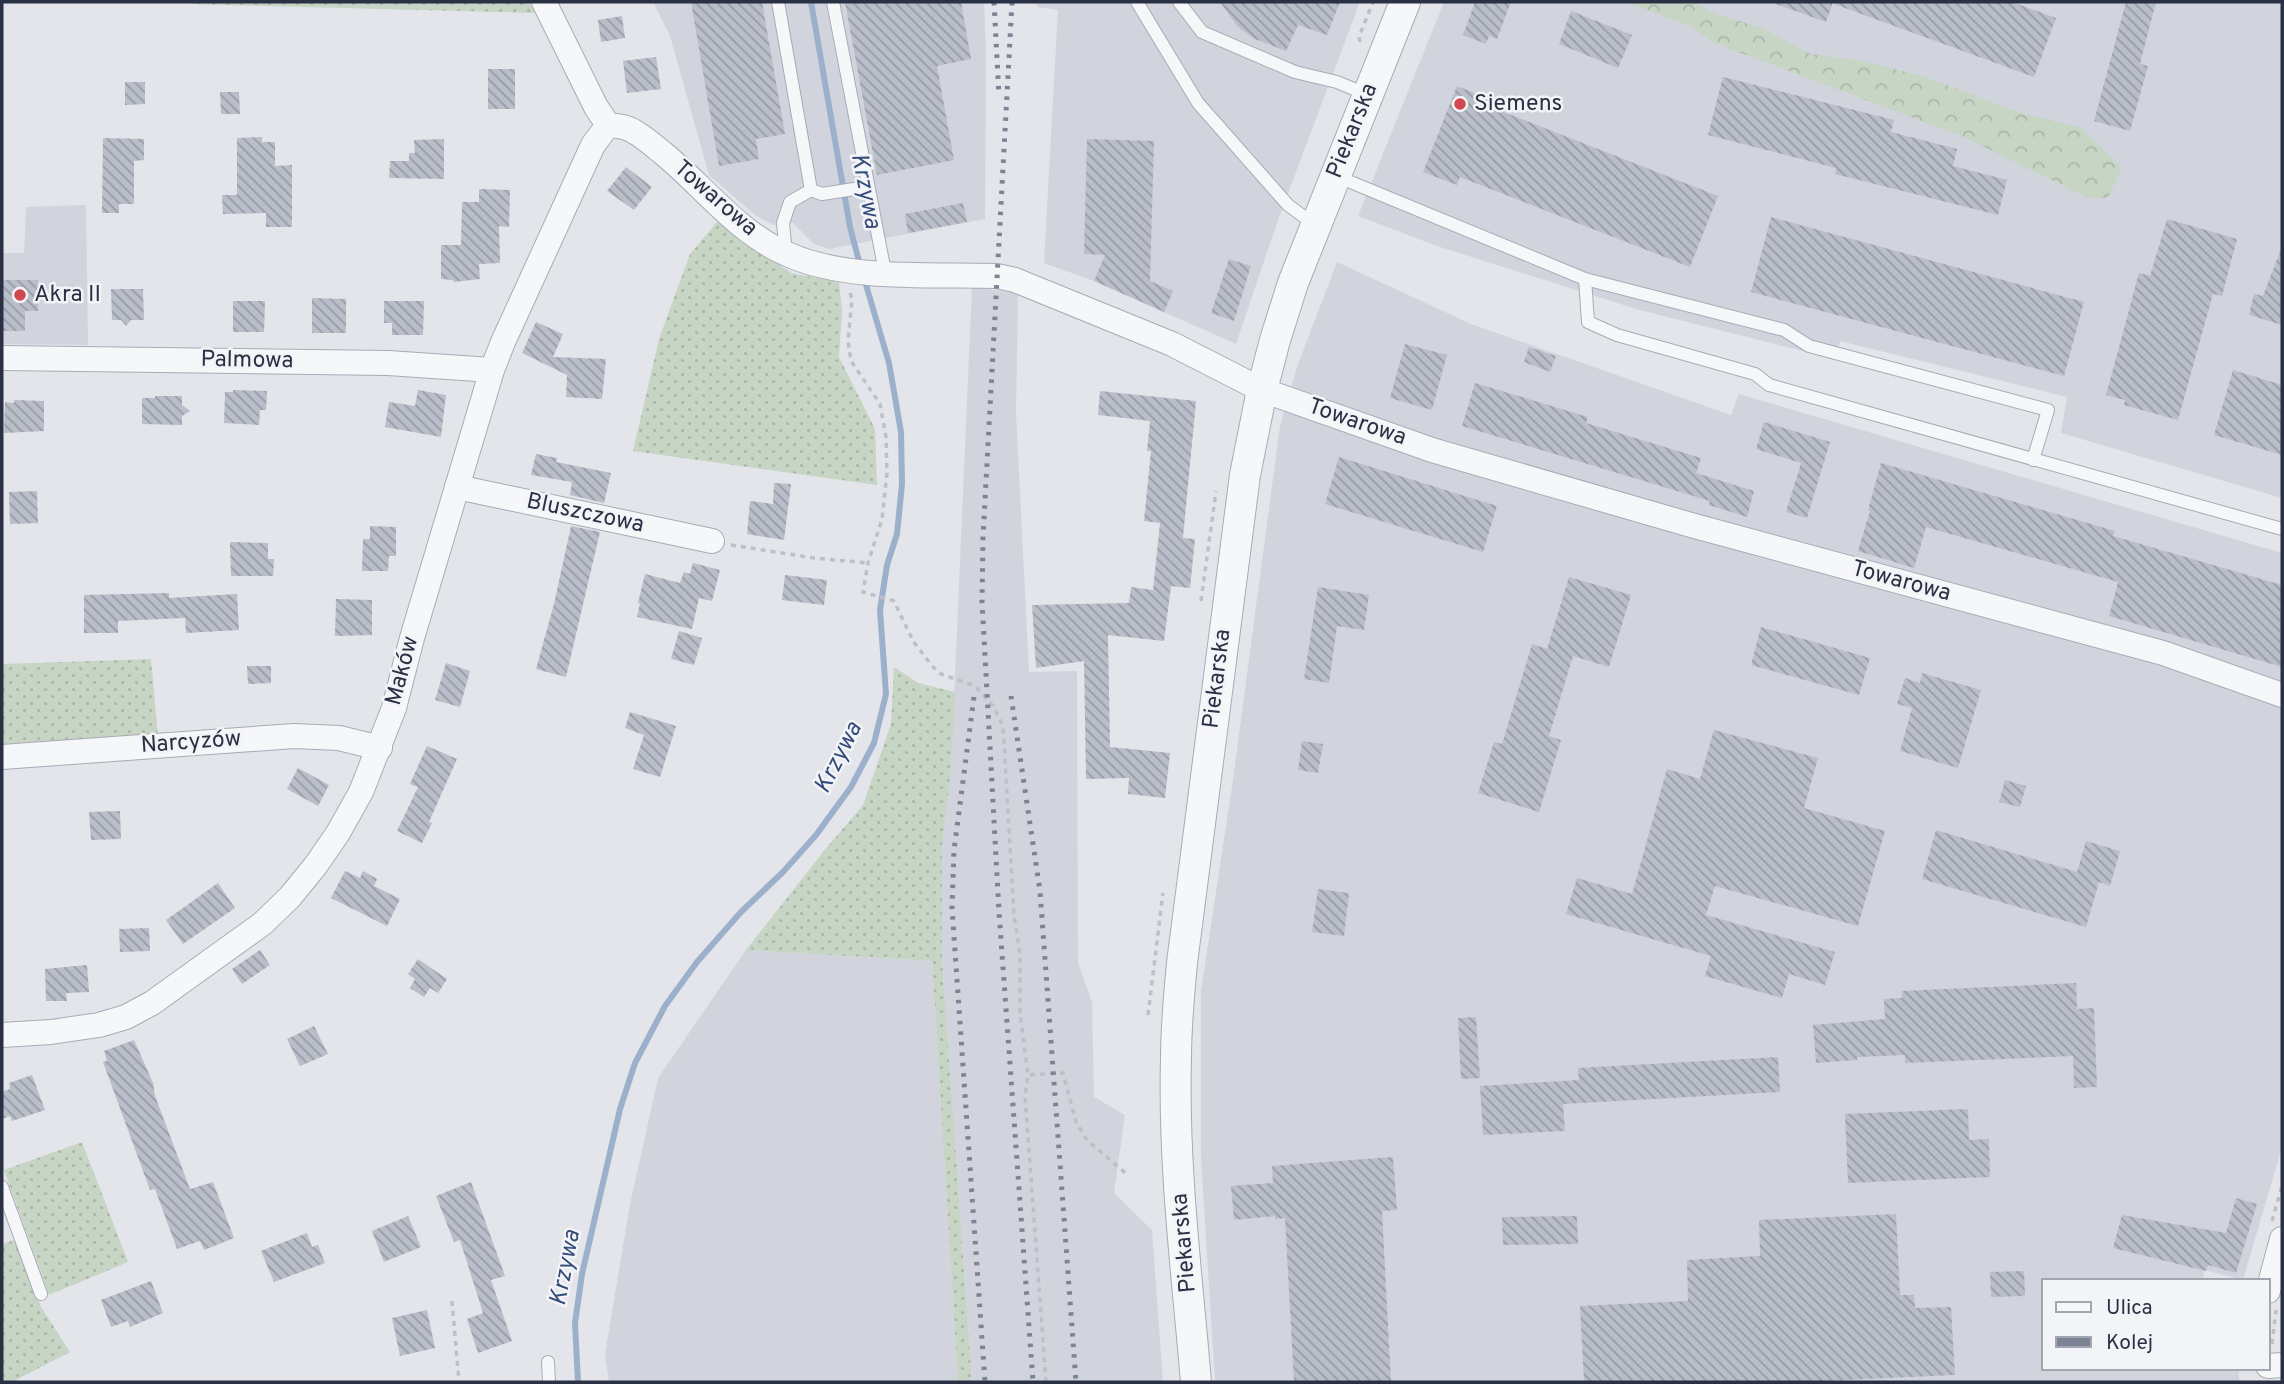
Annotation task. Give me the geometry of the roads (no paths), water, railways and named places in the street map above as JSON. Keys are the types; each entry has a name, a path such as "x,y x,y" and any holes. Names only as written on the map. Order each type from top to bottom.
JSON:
{"street":[{"path":"544,2 596,107 608,125"},
{"name":"Piekarska","path":"1196,1382 1178,1155 1175,1058 1178,1012 1245,475 1275,340 1335,176 1405,2"},
{"name":"Towarowa","path":"608,125 629,128 654,145 732,218 757,237 786,254 820,266 848,271 997,276 1016,280 1172,344 1262,390 1432,450 2162,653 2282,695"},
{"name":"Maków","path":"2,1035 99,1025 126,1017 152,1003 262,923 290,897 331,844 361,792 394,708 415,626 492,370 593,145 608,125"},
{"name":"Palmowa","path":"2,358 388,363 492,370"},
{"name":"Bluszczowa","path":"457,487 712,541"},
{"name":"Narcyzów","path":"2,757 294,736 339,738 380,748"},
{"path":"2272,1299 2282,1239"}],"lane":[{"path":"778,2 816,192"},
{"path":"833,2 862,188 879,272"},
{"path":"1137,2 1198,103 1288,205 1316,226"},
{"path":"1179,2 1202,32 1295,72 1336,82 1368,94"},
{"path":"1335,176 1586,279 1784,330 1809,346 2048,410 2034,460"},
{"path":"786,254 783,223 790,202 816,192 862,188"},
{"path":"1586,279 1588,322 1617,335 1755,373 1769,385 2282,529"},
{"path":"2,1186 41,1294"},
{"path":"548,1362 549,1382"}],"waterway":[{"name":"Krzywa","path":"811,2 850,227 860,265"},
{"name":"Krzywa","path":"578,1382 575,1323 582,1274 620,1109 635,1063 665,1006 697,962 816,835 851,787 874,743 886,694 880,610 887,565 897,534 902,484 901,432 889,363 864,278"}],"railway":[{"path":"994,2 999,96"},
{"path":"1012,2 983,537 982,601 999,912 1033,1382"},
{"path":"1011,696 1040,891 1076,1382"},
{"path":"974,697 954,850 952,908 985,1382"}],"place":[{"name":"Siemens","path":"1460,104"},
{"name":"Akra II","path":"20,295"}]}
